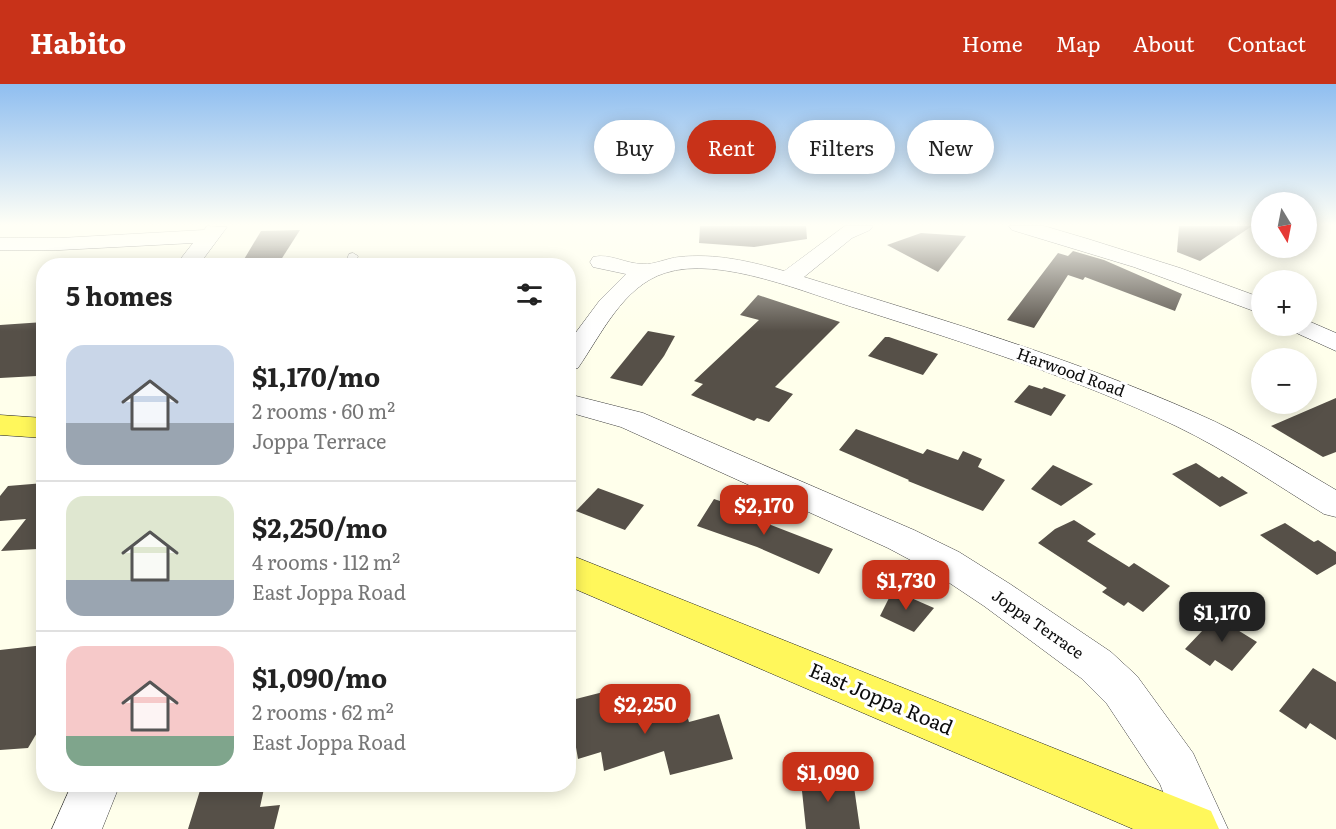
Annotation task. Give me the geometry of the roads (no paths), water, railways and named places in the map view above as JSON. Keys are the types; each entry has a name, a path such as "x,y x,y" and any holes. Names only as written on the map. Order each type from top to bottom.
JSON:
{"main road":[{"path":"0,425 36,427"},
{"name":"East Joppa Road","path":"576,571 1193,829"}],"street":[{"path":"789,278 809,261"},
{"path":"1141,261 1251,303"},
{"path":"601,262 646,272"},
{"name":"Harwood Road","path":"646,272 673,264 718,264 750,268 789,278 982,340 1122,391 1229,441 1336,505"},
{"path":"576,351 622,291 646,272"},
{"path":"1317,334 1336,343"},
{"name":"Joppa Terrace","path":"576,405 632,420 910,543 946,562 997,595 1096,665 1122,690 1177,769 1203,829"},
{"path":"77,829 93,792"}]}
